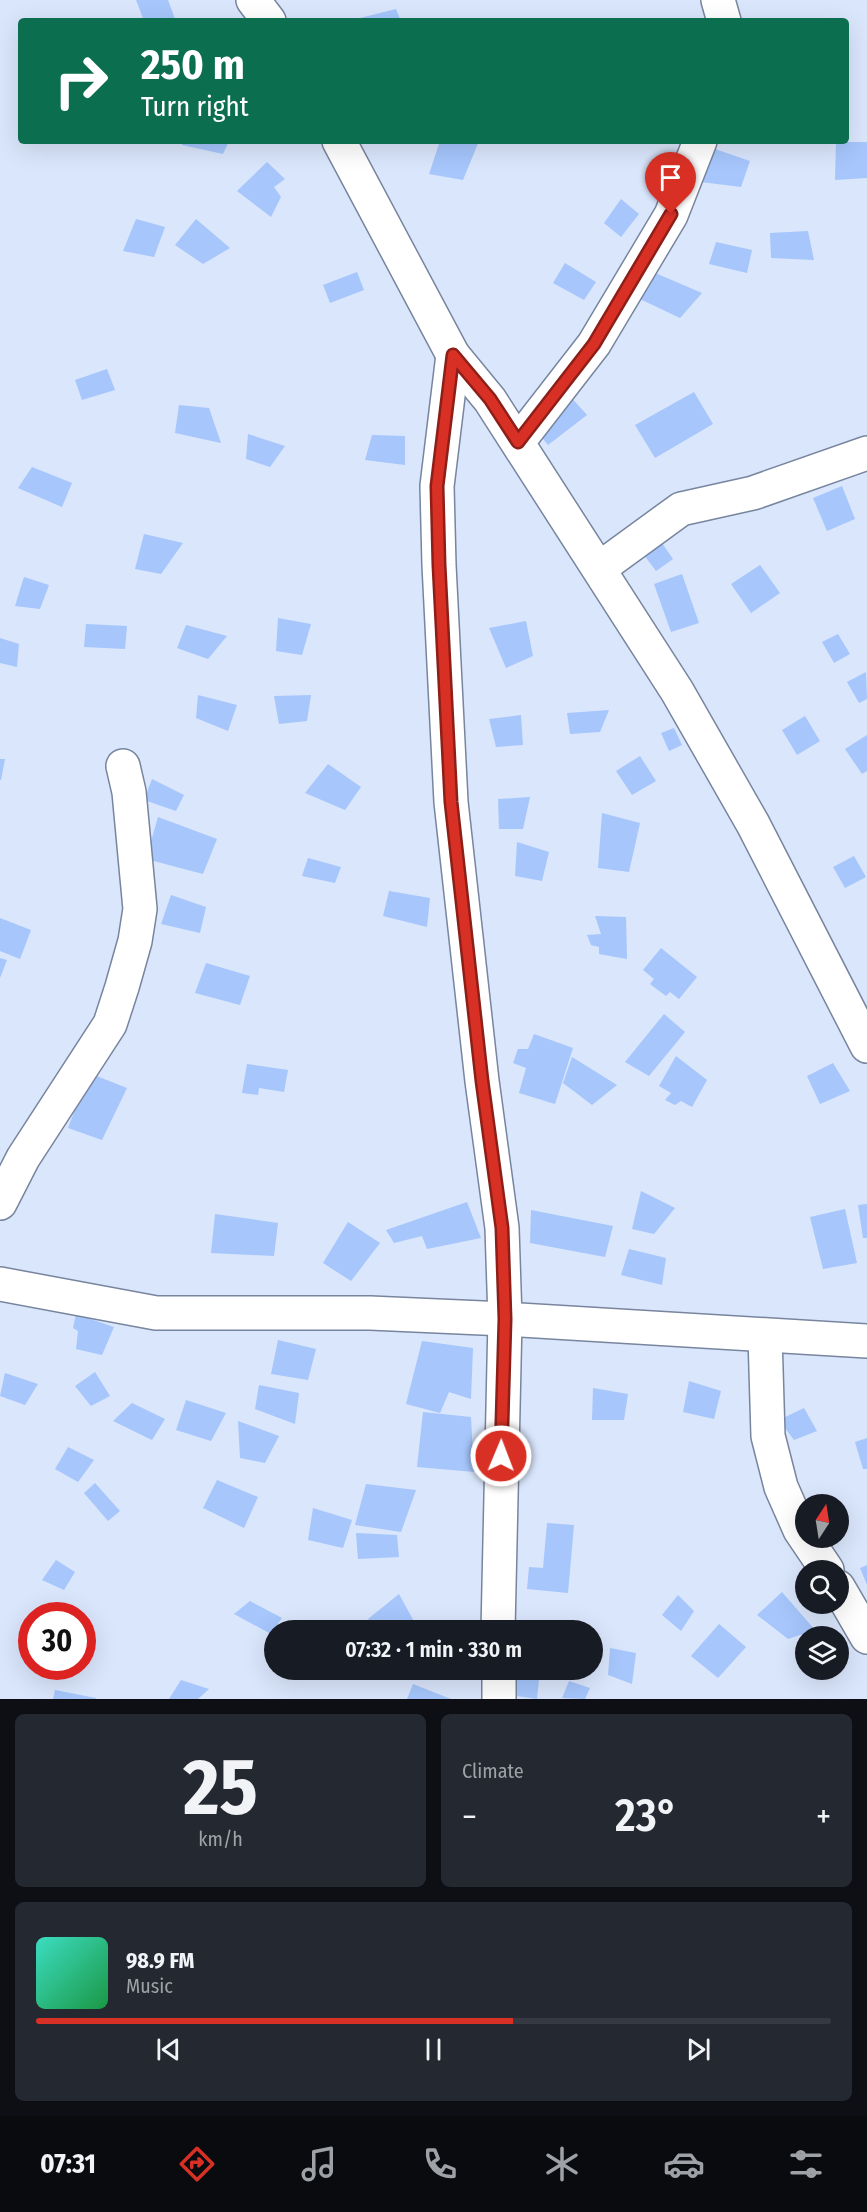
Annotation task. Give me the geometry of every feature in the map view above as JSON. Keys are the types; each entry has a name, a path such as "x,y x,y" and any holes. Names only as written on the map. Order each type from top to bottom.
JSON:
{"street":[{"path":"253,0 267,18"},
{"path":"279,0 285,18"},
{"path":"718,0 723,18"},
{"path":"341,144 453,355 490,399 600,568 676,691 753,824 867,1046"},
{"path":"518,442 600,334 671,214 699,144"},
{"path":"453,355 437,486 451,802 482,1081 502,1228 505,1319 498,1620"},
{"path":"600,568 681,509 753,493 867,453"},
{"path":"0,1203 22,1158 110,1024 135,941 140,909 130,802 123,766"},
{"path":"0,1284 156,1313 370,1313 867,1341"},
{"path":"765,1336 764,1366 768,1436 781,1487 800,1530 820,1560"},
{"path":"849,1606 867,1637"},
{"path":"498,1680 499,1699"}],"building":[{"path":"136,0 168,0 175,18 143,18"},
{"path":"396,9 400,18 360,18"},
{"path":"867,142 867,178 835,180 836,144"},
{"path":"182,144 228,144 223,154"},
{"path":"439,144 478,144 463,180 429,174"},
{"path":"712,148 750,161 741,187 701,182"},
{"path":"267,162 285,179 274,187 281,197 271,217 237,191"},
{"path":"621,199 639,214 621,237 604,223"},
{"path":"136,219 165,227 154,257 123,251"},
{"path":"196,219 230,248 203,264 175,245"},
{"path":"808,231 814,260 771,258 770,233"},
{"path":"716,242 752,250 747,273 709,264"},
{"path":"565,263 596,282 584,300 553,283"},
{"path":"357,272 364,290 330,303 323,285"},
{"path":"653,272 702,293 680,318 640,299"},
{"path":"107,369 115,390 82,400 75,380"},
{"path":"694,392 713,424 655,458 635,425"},
{"path":"568,394 587,415 548,445 535,429"},
{"path":"179,405 209,408 221,443 175,433"},
{"path":"248,434 285,446 270,467 246,459"},
{"path":"372,435 405,436 405,465 365,460"},
{"path":"32,467 72,483 62,507 18,488"},
{"path":"842,486 855,519 827,531 813,498"},
{"path":"144,534 183,543 161,574 135,569"},
{"path":"662,543 673,559 656,571 644,555"},
{"path":"760,565 780,593 751,613 731,584"},
{"path":"682,574 699,623 671,632 654,584"},
{"path":"24,577 49,585 40,609 15,606"},
{"path":"278,618 311,624 302,655 276,651"},
{"path":"526,621 533,656 506,668 489,628"},
{"path":"86,624 127,626 125,649 84,647"},
{"path":"186,625 227,636 208,659 177,648"},
{"path":"838,634 850,654 834,663 822,642"},
{"path":"0,638 19,644 17,667 0,663"},
{"path":"866,672 867,699 859,703 847,682"},
{"path":"198,695 237,705 228,731 196,718"},
{"path":"311,695 307,721 279,724 274,696"},
{"path":"609,710 600,732 570,734 567,713"},
{"path":"521,715 523,745 496,747 489,719"},
{"path":"805,716 820,741 797,755 782,730"},
{"path":"674,728 682,745 669,751 661,733"},
{"path":"867,735 867,771 862,774 845,749"},
{"path":"640,756 656,781 632,795 616,771"},
{"path":"0,759 5,759 1,780 0,780"},
{"path":"328,764 361,787 345,810 305,793"},
{"path":"152,779 184,795 176,811 144,800"},
{"path":"530,797 523,829 499,829 498,799"},
{"path":"602,813 640,823 629,872 598,868"},
{"path":"158,817 217,839 203,874 146,859"},
{"path":"517,842 549,852 542,881 515,876"},
{"path":"854,856 866,877 845,888 833,867"},
{"path":"308,858 341,867 335,883 302,876"},
{"path":"389,891 430,898 427,927 383,916"},
{"path":"171,895 206,907 200,933 161,924"},
{"path":"595,916 626,917 627,959 599,954 599,947 591,945 587,935 601,934"},
{"path":"0,918 31,930 20,959 0,951"},
{"path":"661,948 697,977 679,999 670,992 666,996 650,984 654,979 643,970"},
{"path":"0,958 7,960 0,978"},
{"path":"206,963 250,976 240,1005 195,993"},
{"path":"664,1014 685,1032 649,1076 625,1062"},
{"path":"534,1034 573,1048 555,1104 519,1093 526,1068 513,1063 518,1049 528,1049"},
{"path":"676,1056 707,1080 692,1107 681,1101 675,1105 665,1100 671,1093 659,1086"},
{"path":"572,1057 617,1085 592,1105 563,1083"},
{"path":"833,1063 850,1091 820,1104 807,1076"},
{"path":"247,1064 288,1070 284,1092 259,1088 258,1095 242,1093"},
{"path":"89,1073 127,1088 102,1140 68,1128"},
{"path":"641,1191 675,1208 654,1234 632,1229"},
{"path":"467,1202 481,1238 427,1249 422,1236 394,1243 386,1230"},
{"path":"867,1204 867,1238 863,1238 858,1205"},
{"path":"845,1209 857,1263 823,1269 810,1217"},
{"path":"531,1210 613,1226 605,1257 530,1243"},
{"path":"215,1214 278,1223 274,1256 211,1253"},
{"path":"348,1222 380,1243 351,1281 323,1263"},
{"path":"629,1249 666,1258 662,1285 621,1275"},
{"path":"76,1314 114,1327 102,1355 76,1349 78,1331 73,1328"},
{"path":"278,1340 316,1349 308,1380 271,1374"},
{"path":"422,1341 473,1348 471,1399 449,1392 440,1413 406,1404"},
{"path":"95,1372 110,1396 91,1406 75,1386"},
{"path":"5,1373 38,1384 25,1405 0,1396"},
{"path":"689,1381 721,1391 714,1419 683,1412"},
{"path":"259,1385 299,1393 295,1424 255,1409"},
{"path":"593,1388 628,1394 624,1420 592,1420"},
{"path":"186,1400 226,1413 211,1441 176,1430"},
{"path":"132,1403 165,1419 152,1440 113,1421"},
{"path":"804,1408 817,1431 794,1440 779,1420"},
{"path":"423,1412 471,1417 474,1472 417,1467"},
{"path":"238,1421 279,1436 265,1463 240,1458"},
{"path":"867,1438 867,1469 863,1469 855,1442"},
{"path":"68,1447 94,1460 78,1482 55,1469"},
{"path":"217,1480 258,1497 244,1528 203,1508"},
{"path":"95,1483 120,1511 108,1521 84,1493"},
{"path":"366,1484 416,1490 401,1532 355,1525"},
{"path":"313,1508 352,1520 343,1548 308,1540"},
{"path":"547,1523 574,1525 568,1593 527,1589 529,1567 543,1568"},
{"path":"356,1533 397,1535 399,1557 358,1559"},
{"path":"56,1560 75,1572 64,1590 42,1580"},
{"path":"867,1565 867,1585 860,1568"},
{"path":"782,1592 795,1607 795,1614 801,1614 812,1626 795,1626 795,1637 788,1639 757,1615"},
{"path":"399,1594 413,1620 369,1620"},
{"path":"678,1595 694,1611 681,1631 662,1615"},
{"path":"250,1601 282,1618 281,1620 264,1620 264,1630 234,1614"},
{"path":"719,1624 746,1647 718,1678 691,1656"},
{"path":"610,1648 636,1653 632,1684 608,1675"},
{"path":"181,1680 209,1689 198,1699 169,1699"},
{"path":"510,1680 539,1680 537,1699 510,1695"},
{"path":"569,1681 590,1688 585,1699 562,1698"},
{"path":"413,1684 451,1699 407,1699"},
{"path":"55,1690 96,1698 96,1699 53,1699"}],"route":[{"path":"501,1456 505,1319 502,1228 482,1081 451,802 439,565 437,486 453,355 490,399 518,442 594,344 671,214"}]}
